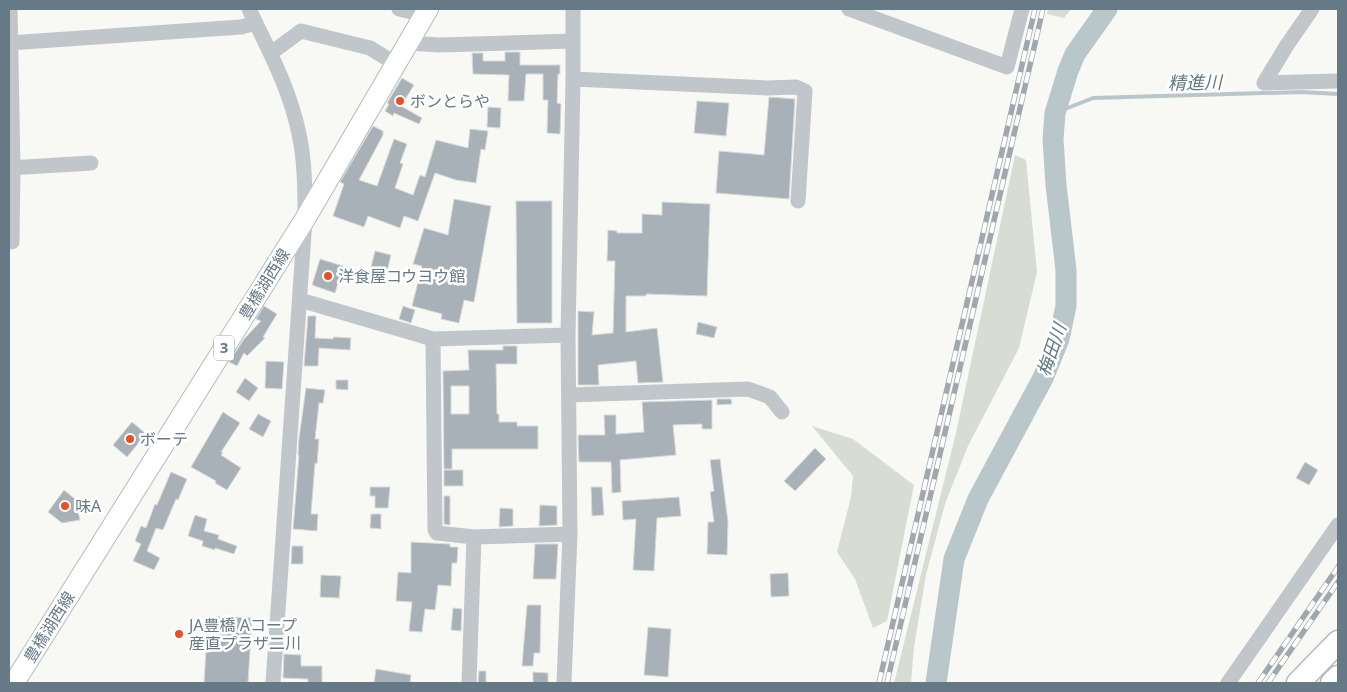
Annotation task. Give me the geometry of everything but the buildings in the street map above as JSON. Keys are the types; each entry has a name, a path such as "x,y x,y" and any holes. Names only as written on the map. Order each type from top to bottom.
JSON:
{"highway":[{"path":"1298,683 1338,642"},
{"path":"1332,683 1338,677"}],"main road":[{"name":"豊橋湖西線","path":"14,683 305,218 426,12"}],"street":[{"path":"10,9 12,242"},
{"path":"399,9 426,12"},
{"path":"564,683 570,534 568,336 573,9"},
{"path":"849,9 1008,67 1022,9"},
{"path":"1312,9 1264,83 1338,81"},
{"path":"9,43 240,27 251,13 271,53 288,97 299,134 305,190 300,300 273,683"},
{"path":"271,53 301,31 370,48 396,64"},
{"path":"408,43 439,45 573,41"},
{"path":"573,79 767,88 796,87 805,91 798,201"},
{"path":"11,168 91,163"},
{"path":"300,300 433,339 568,336"},
{"path":"433,339 435,530 437,533 474,536 570,534"},
{"path":"569,395 748,389 770,397 782,412"},
{"path":"1228,683 1338,525"},
{"path":"469,683 474,536"}],"shaded area":[{"path":"1048,9 1071,9 1064,18 1047,14"},
{"path":"1015,155 1026,160 1037,272 1019,348 968,446 945,504 926,575 914,647 911,683 894,683 956,433"},
{"path":"812,426 853,439 914,485 887,621 873,628 855,579 837,552 851,497 853,476"}],"waterway":[{"name":"梅田川","path":"936,683 954,559 978,499 1043,378 1059,339 1066,306 1066,270 1056,185 1053,139 1055,113 1075,54 1107,9"},
{"name":"精進川","path":"1055,113 1093,98 1302,92 1338,94"}],"railway":[{"path":"879,683 1035,9"},
{"path":"887,683 1043,9"},
{"path":"1258,683 1338,567"},
{"path":"1268,683 1338,582"}],"place":[{"name":"ボンとらや","path":"400,101"},
{"name":"洋食屋コウヨウ館","path":"328,276"},
{"name":"ボーテ","path":"130,439"},
{"name":"味A","path":"65,506"},
{"name":"JA豊橋 Aコープ 産直プラザ二川","path":"179,634"}]}
